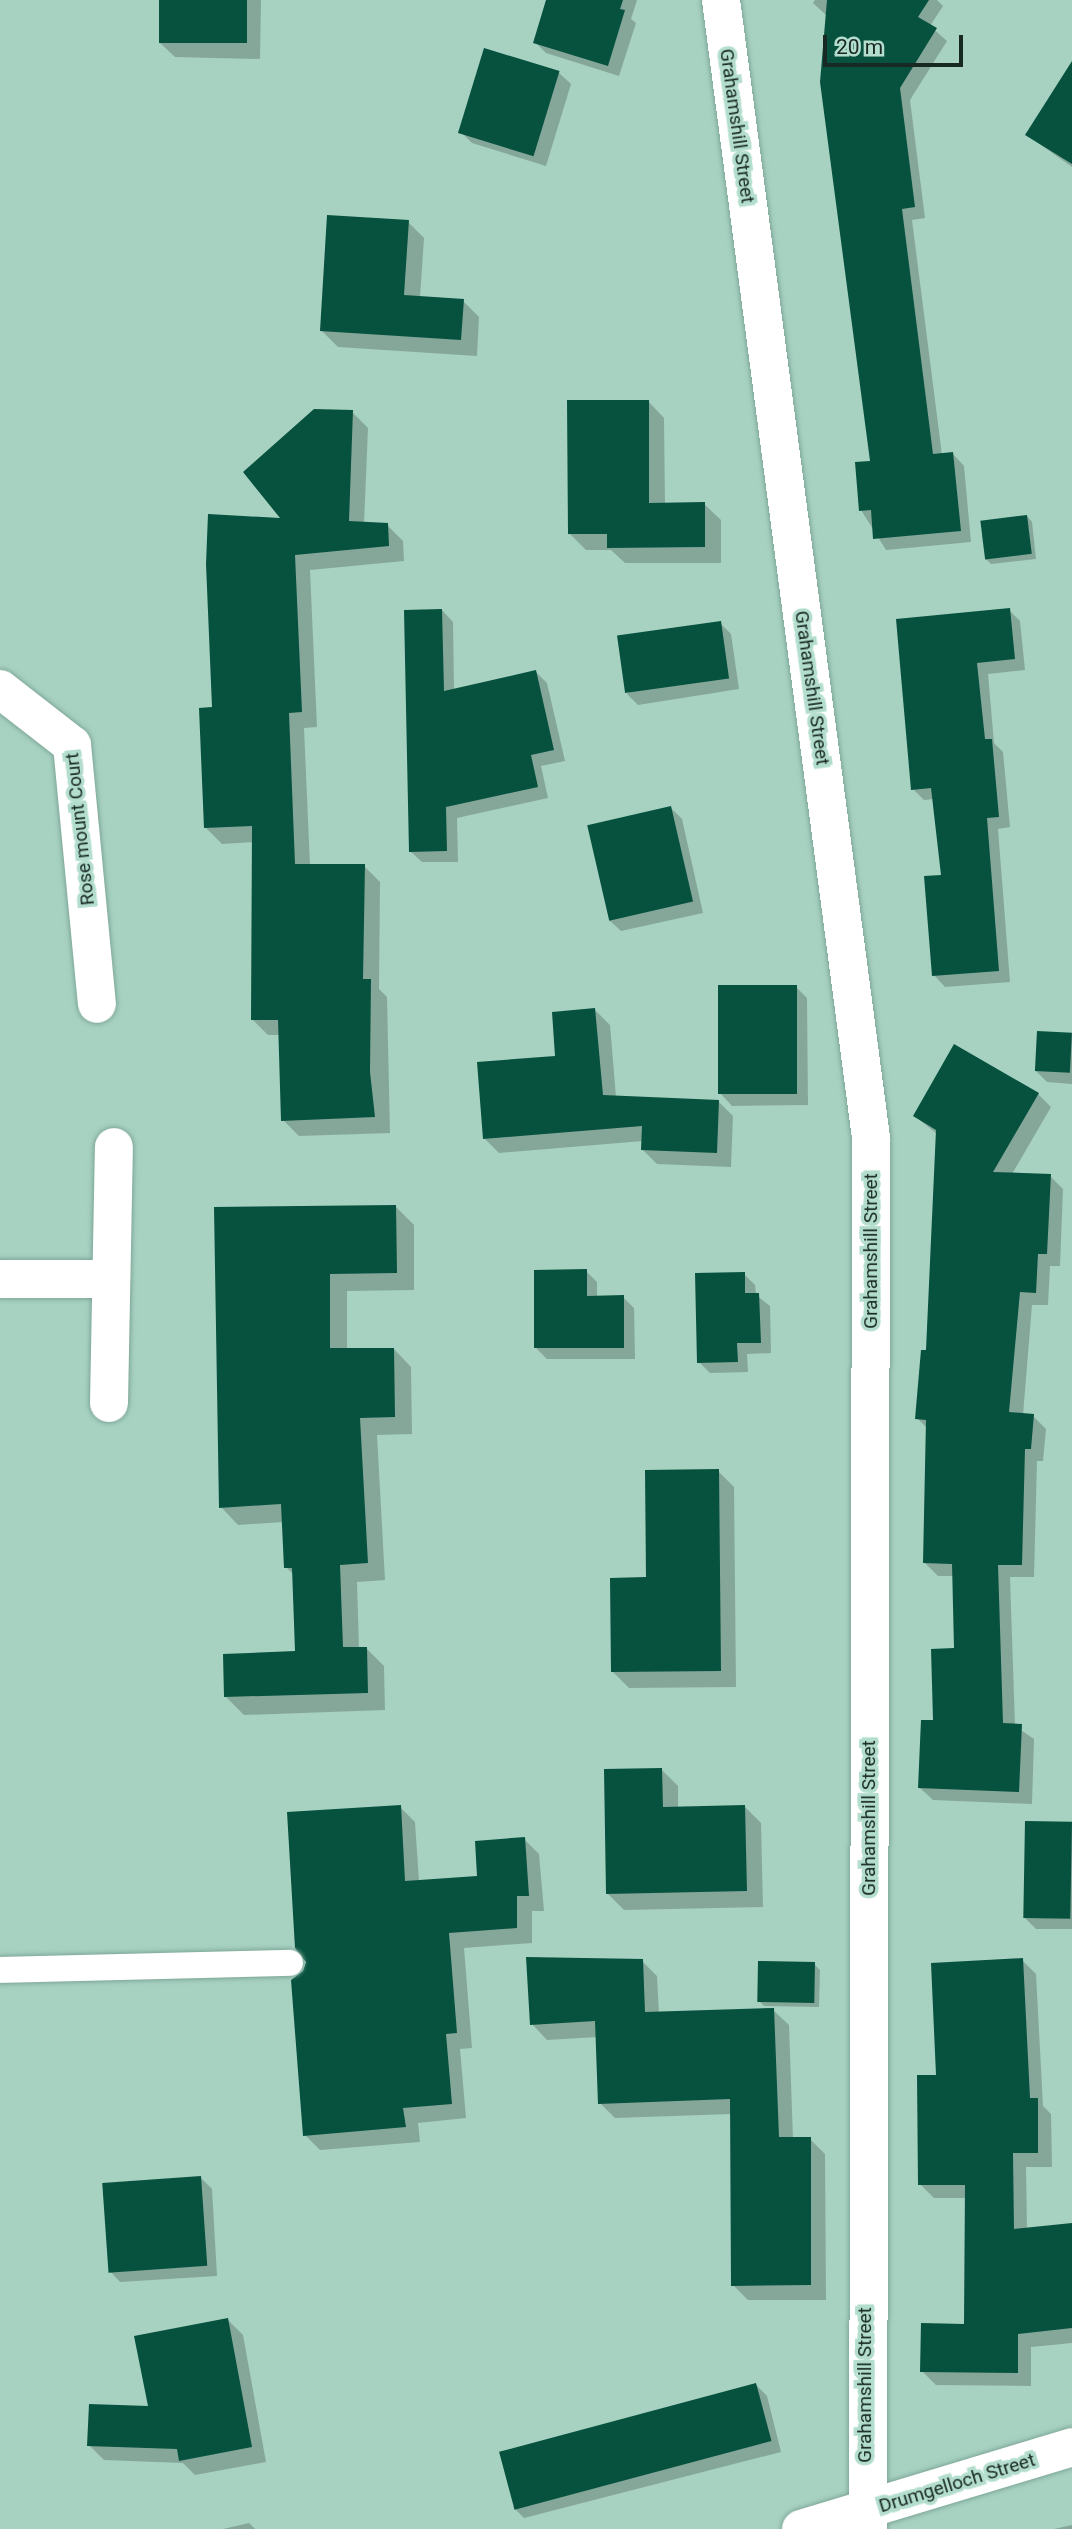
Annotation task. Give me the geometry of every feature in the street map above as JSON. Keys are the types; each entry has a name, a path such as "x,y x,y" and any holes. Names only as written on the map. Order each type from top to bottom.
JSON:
{"street":[{"name":"Grahamshill Street","path":"721,0 871,1138 866,2521"},
{"name":"Rose mount Court","path":"0,689 72,745 97,1004"},
{"path":"109,1403 108,1279 114,1147"},
{"path":"0,1279 108,1279"},
{"name":"Drumgelloch Street","path":"801,2529 866,2521 1072,2447"}],"lane":[{"path":"0,1970 290,1963"}],"building":[{"path":"159,0 247,0 247,43 159,43"},
{"path":"546,0 623,0 620,9 625,10 608,66 533,43"},
{"path":"827,0 929,0 918,17 937,28 900,88 915,207 902,209 933,454 953,452 961,531 873,539 871,510 859,511 855,462 870,461 820,82"},
{"path":"484,48 560,71 534,156 458,133"},
{"path":"1072,61 1072,164 1025,135"},
{"path":"327,215 409,220 404,295 464,299 461,340 320,331"},
{"path":"567,400 649,400 649,503 705,502 705,547 607,548 607,534 568,534"},
{"path":"314,409 353,410 349,521 388,523 389,546 295,555 302,712 289,713 295,864 365,864 363,979 371,979 370,1072 375,1117 281,1121 278,1020 251,1020 252,826 204,828 199,708 212,707 206,564 208,514 280,518 243,472"},
{"path":"1027,515 1032,554 985,559 980,521"},
{"path":"1010,608 1015,659 977,663 985,739 992,739 999,817 987,818 999,971 932,976 924,876 941,875 931,788 911,790 896,619"},
{"path":"442,609 444,691 536,670 554,750 531,755 538,787 446,807 447,851 409,852 404,610"},
{"path":"721,621 729,678 625,693 617,636"},
{"path":"671,806 693,901 609,921 587,825"},
{"path":"718,985 797,985 797,1094 718,1094"},
{"path":"595,1008 603,1095 719,1100 717,1153 641,1150 642,1126 483,1139 477,1062 555,1056 552,1012"},
{"path":"1037,1031 1072,1033 1070,1073 1035,1071"},
{"path":"954,1044 1039,1093 993,1172 1051,1174 1047,1254 1038,1254 1036,1293 1020,1292 1009,1412 1034,1414 1031,1449 1025,1449 1022,1565 998,1565 1003,1723 1022,1724 1019,1792 918,1788 921,1720 933,1720 931,1649 954,1648 952,1564 923,1563 926,1420 915,1419 921,1350 926,1350 936,1130 913,1116"},
{"path":"396,1205 397,1273 330,1274 330,1348 394,1348 395,1417 360,1418 368,1563 340,1565 343,1647 367,1647 368,1693 224,1697 223,1654 295,1651 292,1568 284,1568 281,1504 219,1508 214,1207"},
{"path":"587,1269 587,1296 624,1295 624,1348 534,1348 534,1270"},
{"path":"745,1272 745,1293 759,1293 761,1343 737,1343 738,1362 697,1363 695,1273"},
{"path":"719,1469 721,1671 611,1672 610,1578 646,1577 645,1470"},
{"path":"662,1768 663,1807 745,1805 747,1891 606,1894 604,1769"},
{"path":"401,1805 405,1881 477,1876 475,1841 525,1837 529,1896 517,1896 517,1928 449,1933 457,2033 446,2034 452,2104 403,2108 406,2127 303,2136 291,1980 303,1971 306,1962 295,1948 287,1812"},
{"path":"1025,1821 1072,1822 1070,1919 1023,1918"},
{"path":"526,1957 643,1959 645,2012 774,2008 779,2137 811,2137 811,2285 731,2286 730,2099 598,2104 595,2021 530,2025"},
{"path":"1023,1958 1030,2098 1038,2098 1038,2153 1013,2153 1014,2229 1072,2223 1072,2328 1018,2334 1018,2373 920,2372 921,2323 964,2324 965,2185 918,2185 917,2075 936,2075 931,1963"},
{"path":"758,1961 815,1962 814,2003 757,2002"},
{"path":"201,2176 207,2266 109,2273 102,2183"},
{"path":"228,2318 252,2447 179,2461 177,2449 87,2446 89,2404 148,2406 134,2336"},
{"path":"756,2383 772,2441 515,2510 499,2452"}]}
